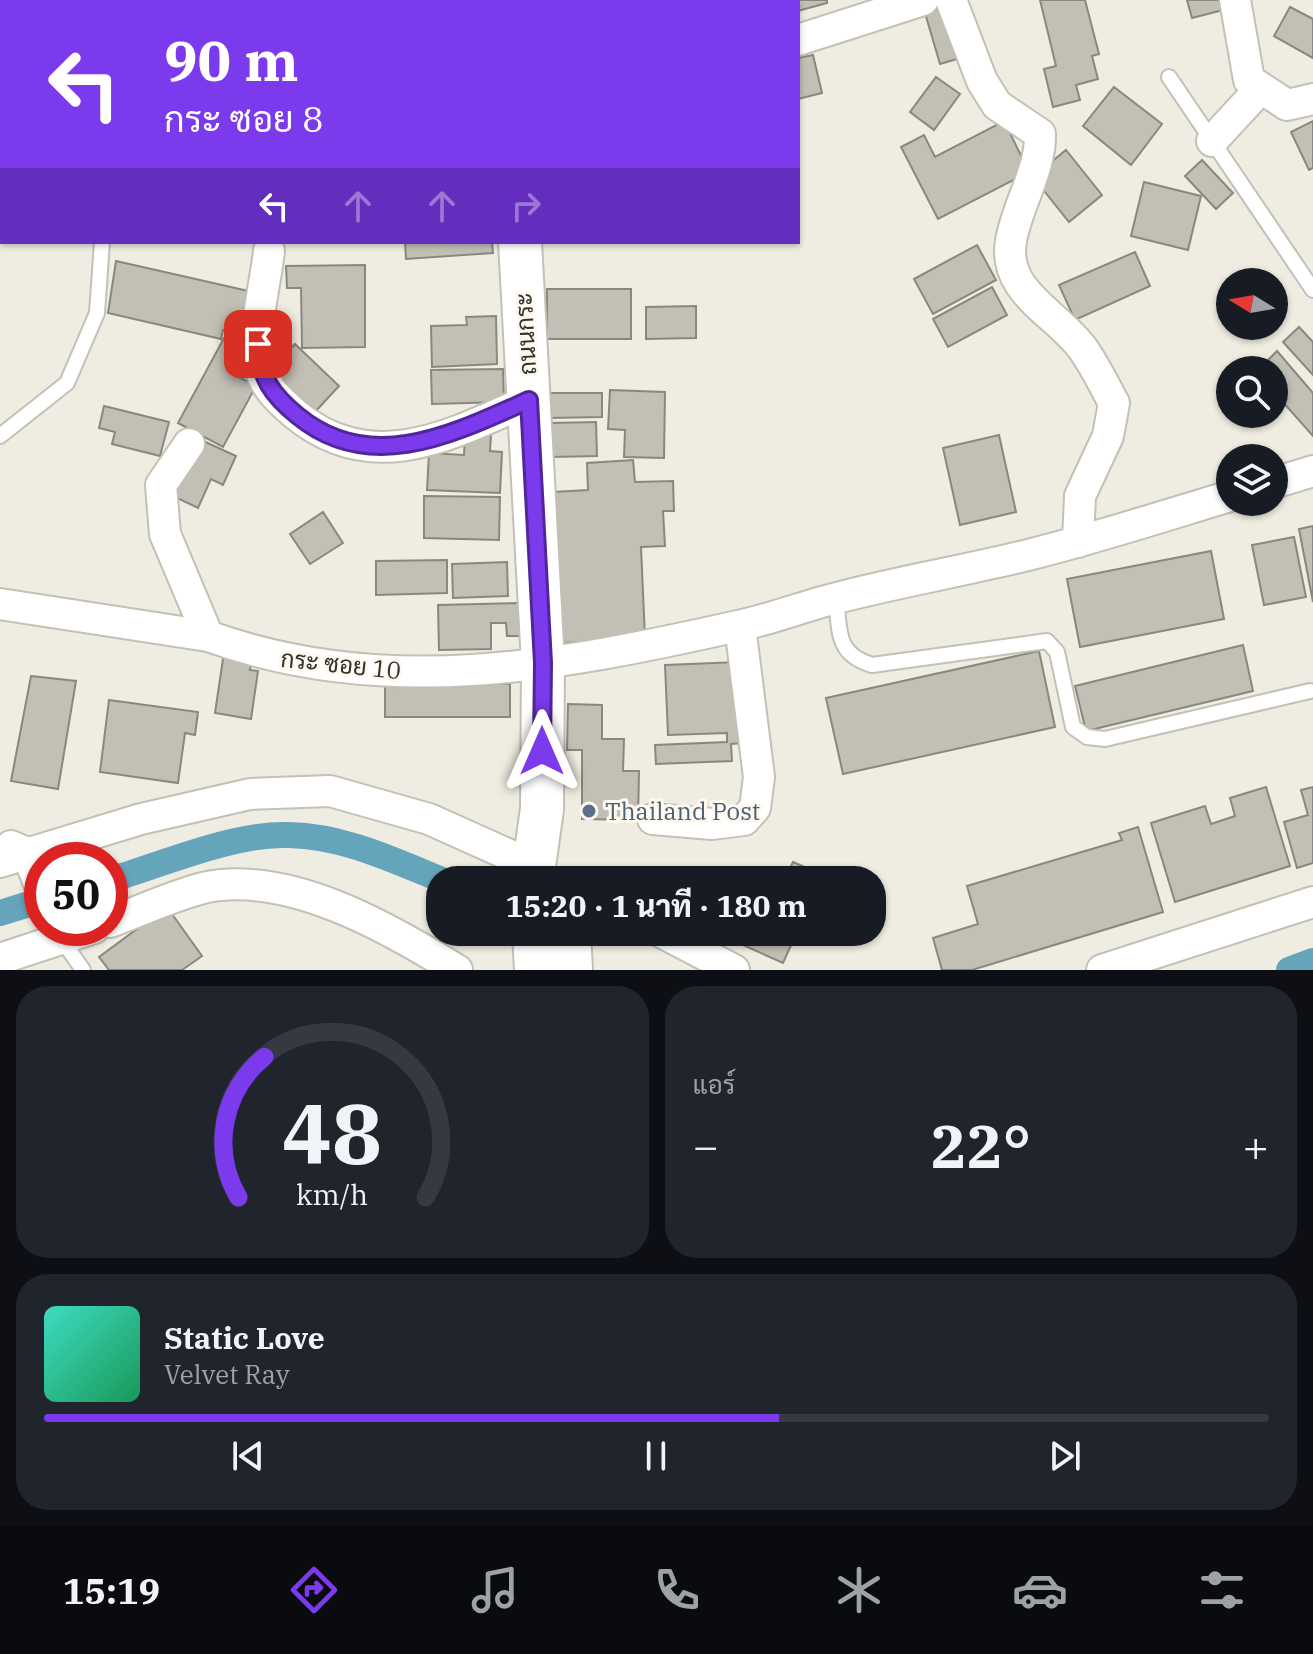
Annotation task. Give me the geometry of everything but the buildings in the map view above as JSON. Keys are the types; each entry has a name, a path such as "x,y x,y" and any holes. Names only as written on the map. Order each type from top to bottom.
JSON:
{"main road":[{"name":"ถนนกระ","path":"520,244 543,663 543,866"},
{"path":"535,946 536,970"},
{"path":"570,946 571,970"}],"street":[{"path":"800,39 923,0"},
{"path":"951,0 982,81 997,105 1040,134 1038,158 1011,241 1009,260 1016,279 1083,349 1114,403 1108,436 1080,496 1078,542"},
{"path":"1235,0 1249,80 1287,105 1313,99"},
{"path":"1212,141 1261,88"},
{"path":"269,251 258,344 264,381 279,401 327,436 368,446 417,444 459,431 529,400"},
{"path":"189,444 161,485 165,534 208,636"},
{"path":"1288,479 1313,471"},
{"name":"กระ ซอย 10","path":"0,604 208,636 261,655 322,668 461,674 543,663 740,626 836,598 1078,542 1216,500"},
{"path":"653,819 712,824 744,820 755,808 759,777 740,626"},
{"path":"24,870 9,852 250,794 330,791 429,819 525,866"},
{"path":"128,915 204,888 239,885 278,889 336,907 394,931 457,970"},
{"path":"1102,970 1313,902"},
{"path":"0,959 31,946"},
{"path":"688,946 734,970"}],"lane":[{"path":"1169,77 1313,290"},
{"path":"0,436 67,383 97,313 102,244"},
{"path":"836,598 846,651 854,660 872,665 1047,641 1057,652 1073,727 1087,737 1105,739 1310,691"},
{"path":"67,946 83,970"}],"waterway":[{"path":"128,874 222,844 289,835 348,844 426,873"},
{"path":"0,913 24,906"},
{"path":"1289,970 1313,961"}],"place":[{"name":"Thailand Post","path":"589,811"}],"route":[{"path":"258,344 264,381 279,401 308,425 347,444 391,447 436,440 529,400 543,663 542,751"}]}
